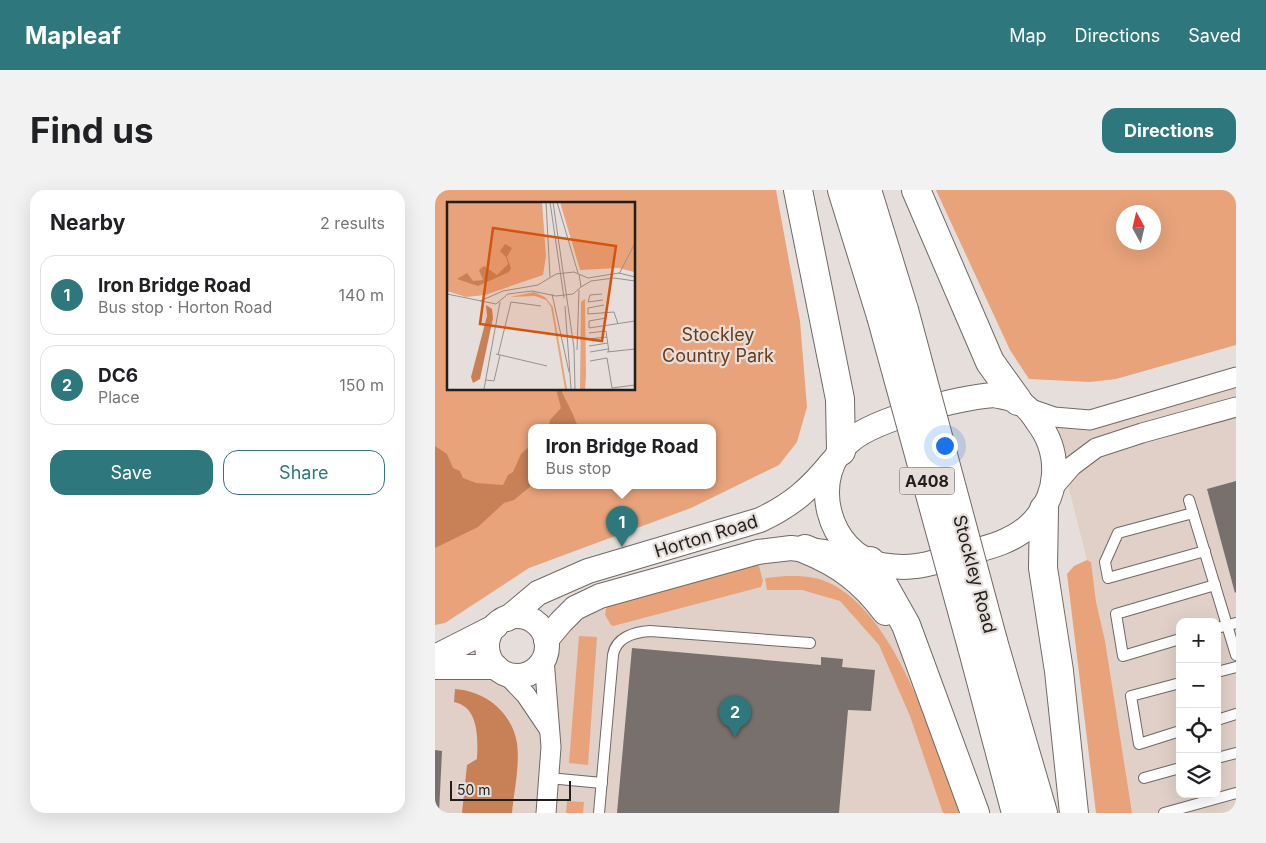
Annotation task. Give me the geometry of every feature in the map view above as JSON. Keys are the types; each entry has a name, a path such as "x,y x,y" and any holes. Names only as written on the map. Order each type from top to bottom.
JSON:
{"main road":[{"path":"799,190 840,399 839,453"},
{"name":"Stockley Road","path":"842,190 892,313"},
{"name":"Stockley Road","path":"867,190 892,313 983,644 1043,813"},
{"path":"916,190 990,362 1023,404"},
{"path":"1049,498 1043,568 1059,671 1074,813"},
{"path":"805,549 831,560 873,593 911,653 934,698"},
{"path":"865,559 906,625 975,813"},
{"name":"Stockley Road","path":"983,644 1016,813"}],"street":[{"path":"1023,404 1054,416 1090,420 1236,377"},
{"name":"Horton Road","path":"435,657 501,623 538,593 588,570 760,520 776,512 792,503 815,483 849,442 871,428 960,400 994,395 1023,404"},
{"path":"1023,404 1046,432 1054,451 1049,498"},
{"path":"1049,498 1072,466 1096,448 1142,432 1236,407"},
{"path":"839,453 829,476 827,511 837,534 865,559"},
{"name":"Horton Road","path":"545,650 561,622 575,608 600,596 758,552 784,548 805,549 901,567 918,566 1004,542 1030,525 1049,498"},
{"path":"546,813 551,747 543,631 532,621 518,617 501,623 489,637 488,648 491,659 527,696 549,729"},
{"path":"435,667 501,670 516,676 528,674 538,668 545,650"}],"lane":[{"path":"1189,500 1236,654"},
{"path":"1193,513 1118,533 1105,562 1108,578 1205,551"},
{"path":"1176,640 1123,656 1115,614 1215,584"},
{"path":"599,813 613,655 615,646 620,641 639,632 651,631 809,643"},
{"path":"1221,671 1236,667"},
{"path":"1176,683 1131,696 1139,744 1176,732"},
{"path":"1221,719 1236,714"},
{"path":"1221,757 1236,753"},
{"path":"1144,778 1176,769"},
{"path":"549,778 601,783"},
{"path":"1164,813 1236,793"}],"shaded area":[{"path":"1236,374 1236,813 1115,813 1087,560 1050,414 1083,419"},
{"path":"556,390 561,390 578,424 550,424 550,420 561,408"},
{"path":"435,446 447,454 453,468 460,471 463,478 476,483 503,485 508,475 513,472 521,454 528,448 528,488 514,500 504,503 478,527 435,548"},
{"path":"802,553 870,597 897,639 970,813 435,813 435,678 524,680 543,669 550,641 590,603"},
{"path":"455,689 477,694 495,705 503,713 514,732 518,760 512,813 462,813 467,765 477,759 477,733 473,717 468,710 454,702"}],"green space":[{"name":"Stockley Country Park","path":"435,190 776,190 800,321 807,407 797,442 779,465 691,508 529,568 445,623 435,625"},
{"path":"936,190 1236,190 1236,345 1116,379 1090,382 1029,379 1010,350"},
{"path":"1087,560 1091,562 1096,602 1105,641 1132,813 1096,813 1067,574 1074,566"},
{"path":"755,564 759,566 763,581 761,587 613,626 605,615 607,604"},
{"path":"786,576 812,577 827,582 852,598 874,621 893,650 911,684 939,753 959,813 943,813 910,716 879,645 840,601 802,590 767,590 765,578"},
{"path":"579,636 597,637 588,765 569,763"},
{"path":"567,801 584,802 583,813 566,813"}],"building":[{"path":"1236,481 1236,592 1235,593 1207,489"},
{"path":"632,648 821,665 821,657 843,659 842,667 875,670 871,711 848,710 839,813 617,813"},
{"path":"435,750 442,751 439,813 435,813"}],"place":[{"name":"Iron Bridge Road","path":"622,547"},
{"name":"DC6","path":"735,737"}]}
